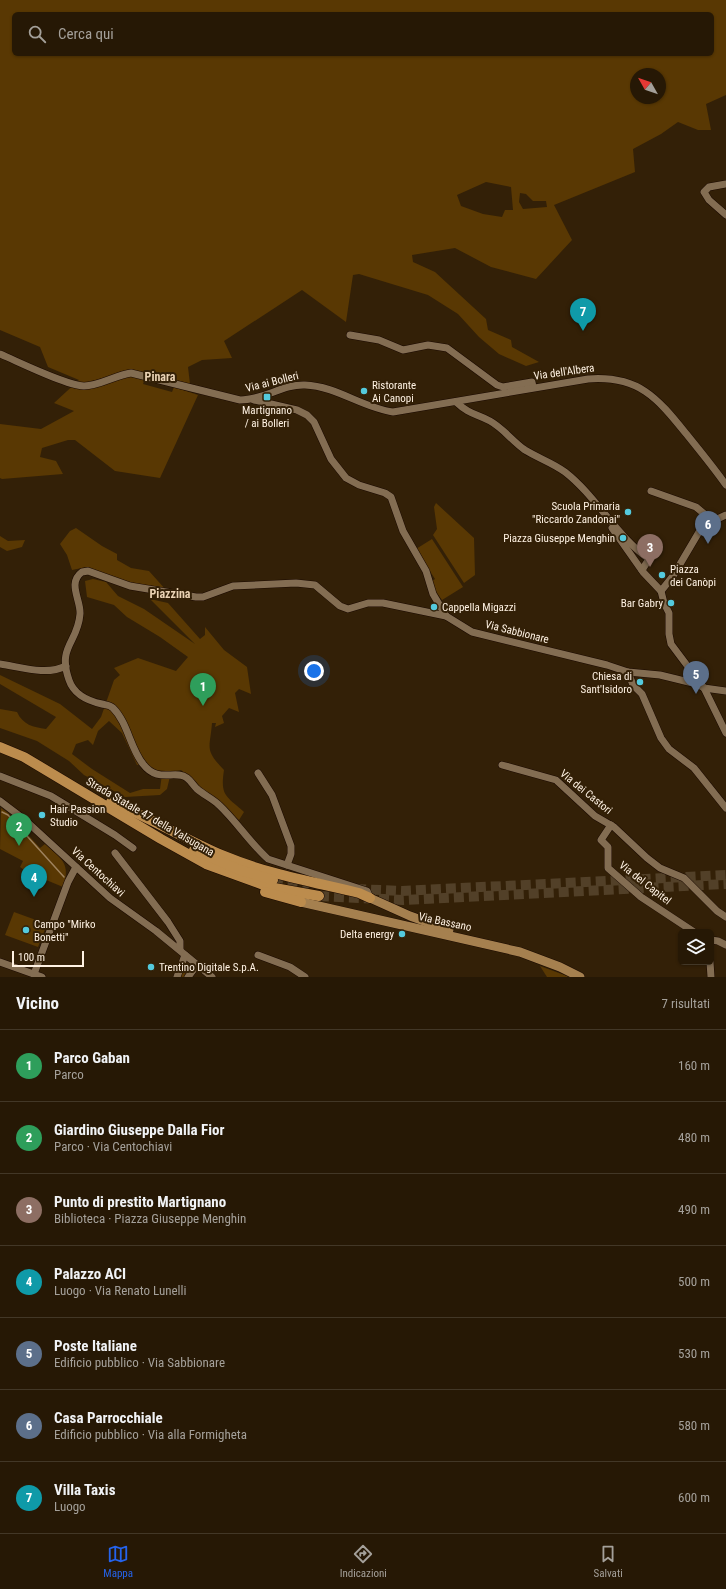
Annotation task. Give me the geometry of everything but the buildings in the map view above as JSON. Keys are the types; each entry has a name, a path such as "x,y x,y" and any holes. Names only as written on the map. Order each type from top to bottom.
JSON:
{"highway":[{"name":"Strada Statale 47 della Valsugana","path":"0,740 42,760 148,825 198,852 240,870 273,880"},
{"name":"Strada Statale 47 della Valsugana","path":"0,747 24,757 161,839 200,860 228,873 269,887 318,896"},
{"path":"111,802 166,826 224,856 266,870 359,893 370,898"},
{"path":"161,839 174,850 222,876 260,891 301,902"}],"main road":[{"path":"370,898 432,925 502,947"},
{"name":"Via Bassano","path":"301,902 502,947 539,958 580,977"}],"street":[{"path":"726,184 709,187 704,192 709,200 726,215"},
{"path":"350,335 379,340 403,350 428,345 447,348 497,385 503,387 532,382 533,387"},
{"name":"Via ai Bolleri","path":"0,354 76,384 89,385 120,374 131,373 240,400 253,400 293,386 303,385 328,390 379,410 393,412 456,402"},
{"name":"Via dell'Albera","path":"456,402 533,387 601,378 616,379 642,389 665,409 726,484"},
{"name":"Via Sabbionare","path":"253,400 297,410 307,415 314,422 331,460 346,478 359,485 384,492 391,498 402,531 426,571 433,594 446,616 472,632 607,665 628,672 660,675 697,684 704,688 726,691"},
{"path":"456,402 467,412 491,421 525,450 563,471 577,483 592,498 611,522 642,554 649,559 642,570"},
{"path":"651,490 696,507 713,521"},
{"path":"661,591 673,576 699,532 713,521 726,514"},
{"path":"611,522 614,530 642,570 661,591 664,603 670,614 669,634 671,644 704,688 726,733"},
{"path":"370,898 367,891 268,859 257,849 243,830 218,804 198,789 186,777 179,774 160,776 143,766 119,715 112,706 85,698 75,691 69,681 65,655 79,623 80,611 74,584 78,575 82,572 88,571 130,586 203,597 233,586 296,583 315,586 340,606 348,609 368,603 383,603 446,616"},
{"path":"0,664 44,671 56,671 66,666"},
{"path":"628,672 633,685 642,694 661,738 669,749 694,768 726,808"},
{"name":"Via dei Castori","path":"502,765 556,780 595,816 611,825 660,868 684,878 717,911 726,917"},
{"path":"258,773 272,795 291,846 291,854 287,865"},
{"path":"0,776 51,796 115,835 133,848"},
{"name":"Via Centochiavi","path":"0,801 25,820 113,901 183,952 212,977"},
{"name":"Via dei Castori","path":"601,840 611,825"},
{"name":"Via del Capitel","path":"601,840 608,848 608,868 641,897 689,929"},
{"path":"115,853 168,922 180,942 183,952 177,977"},
{"path":"0,962 36,976 68,882 76,867"},
{"path":"714,940 726,945"},
{"path":"258,955 290,967 305,977"},
{"path":"188,977 197,964"},
{"path":"709,965 711,977"}],"shaded area":[{"path":"0,0 726,0 726,95 706,104 711,130 698,130 678,122 661,134 633,149 635,172 554,205 572,240 536,279 491,267 455,248 412,255 413,262 435,272 486,319 488,330 511,340 512,347 539,362 526,366 499,354 479,337 458,314 428,295 359,274 353,275 346,322 302,290 224,341 232,358 202,360 188,367 190,384 148,373 143,384 172,392 174,387 198,395 160,478 115,471 75,440 68,440 42,448 40,457 56,461 63,474 2,479 0,478 0,424 41,429 74,411 54,403 79,380 48,367 40,347 0,330","holes":["486,182 511,187 513,210 505,210 502,217 483,214 461,206 457,195","520,193 526,194 533,201 546,201 547,207 523,209 519,202"]},
{"path":"436,503 474,538 475,575 464,583 433,535 437,529 434,507"},
{"path":"76,528 102,546 117,554 117,560 131,568 149,571 166,590 131,584 87,567 72,570 67,555 60,544 70,531"},
{"path":"0,536 8,541 25,540 22,547 7,551 0,547"},
{"path":"432,539 463,587 442,600 430,583 435,579 416,549"},
{"path":"93,579 106,582 118,596 144,609 195,644 150,599 168,603 200,639 205,635 205,627 224,650 247,667 251,694 239,689 235,693 239,712 229,708 222,716 224,723 215,727 216,723 212,723 210,744 213,757 224,770 223,785 226,795 244,812 239,820 181,770 171,772 167,789 160,795 125,797 84,775 69,761 37,741 0,728 0,709 17,712 25,723 46,729 56,717 0,684 0,675 60,704 92,729 101,717 114,680 120,675 114,668 138,658 176,671 188,657 160,637 127,617 114,605 87,597 85,581","holes":["109,721 122,733 137,765 147,765 162,774 160,789 143,789 130,793 92,769 72,754 76,744 88,740 93,745 98,731"]},
{"path":"1,808 8,813 40,848 45,844 60,858 65,867 66,873 63,887 27,872 20,867 23,861 0,849"},
{"name":"Campo \"Mirko Bonetti\"","path":"14,912 47,924 38,947 5,935"},
{"path":"186,962 190,964 186,977 179,977"},
{"path":"540,966 567,976 569,977 547,977"}],"waterway":[{"path":"2,812 8,815 64,877"}],"tunnel":[{"path":"356,889 402,891 726,875"},
{"path":"273,880 309,885"},
{"path":"319,896 403,900 726,884"}],"place":[{"name":"Villa Taxis","path":"583,331"},
{"name":"Ristorante Ai Canopi","path":"364,391"},
{"name":"Martignano / ai Bolleri","path":"267,397"},
{"name":"Scuola Primaria \"Riccardo Zandonai\"","path":"628,512"},
{"name":"Piazza Giuseppe Menghin","path":"623,538"},
{"name":"Casa Parrocchiale","path":"708,544"},
{"name":"Punto di prestito Martignano","path":"650,567"},
{"name":"Piazza dei Canòpi","path":"662,575"},
{"name":"Bar Gabry","path":"671,603"},
{"name":"Cappella Migazzi","path":"434,607"},
{"name":"Chiesa di Sant'Isidoro","path":"640,682"},
{"name":"Poste Italiane","path":"696,694"},
{"name":"Parco Gaban","path":"203,706"},
{"name":"Hair Passion Studio","path":"42,815"},
{"name":"Giardino Giuseppe Dalla Fior","path":"19,846"},
{"name":"Palazzo ACI","path":"34,897"},
{"name":"Campo \"Mirko Bonetti\"","path":"26,930"},
{"name":"Delta energy","path":"402,934"},
{"name":"Trentino Digitale S.p.A.","path":"151,967"}],"district":[{"name":"Pinara","path":"160,377"},
{"name":"Piazzina","path":"170,594"}]}
